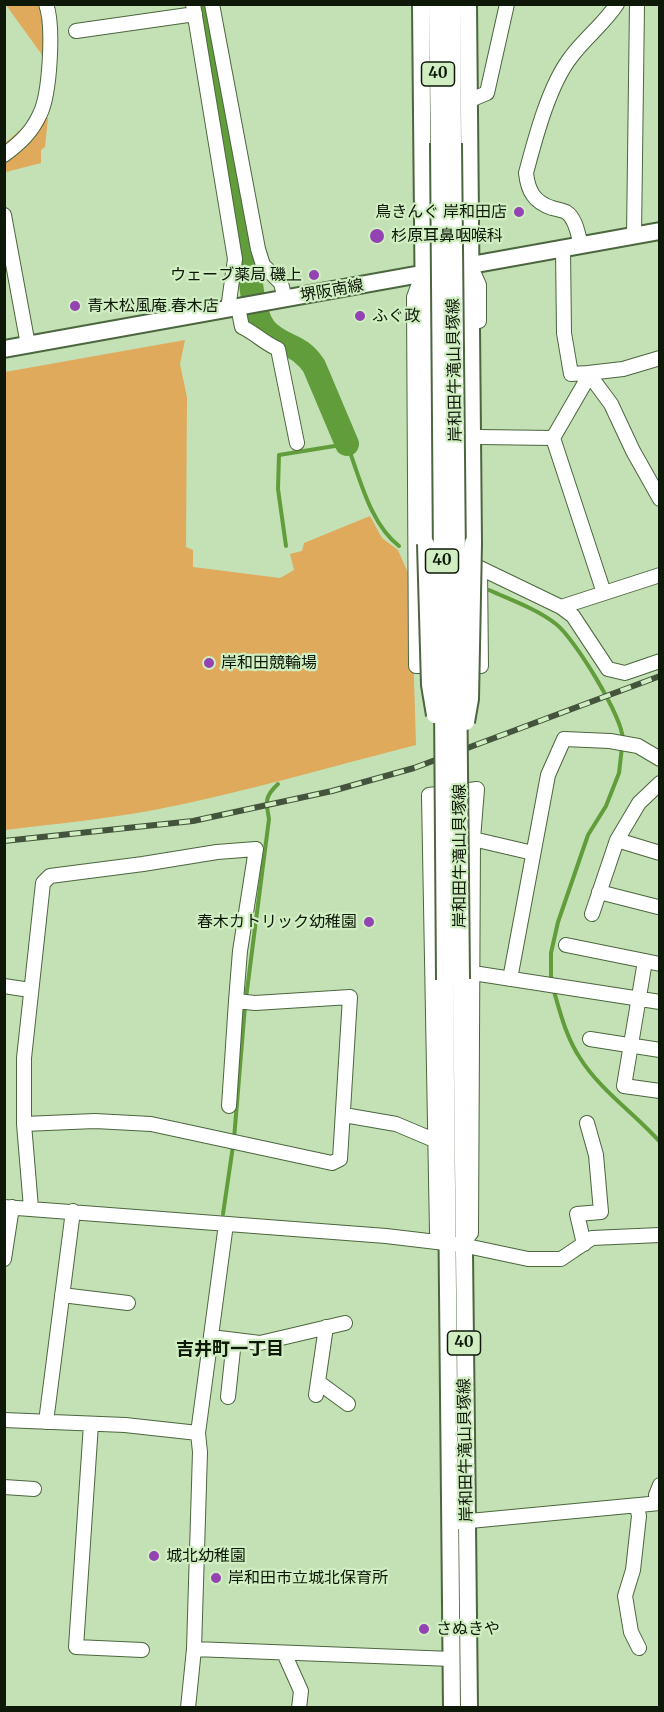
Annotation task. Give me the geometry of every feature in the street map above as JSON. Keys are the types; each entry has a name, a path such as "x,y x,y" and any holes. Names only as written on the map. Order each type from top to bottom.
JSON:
{"main road":[{"path":"421,4 426,544 430,685 452,767"},
{"name":"岸和田牛滝山貝塚線","path":"437,4 446,143"},
{"name":"岸和田牛滝山貝塚線","path":"452,4 446,143 452,767 460,977 455,1245 459,1522 468,1707"},
{"path":"452,767 470,699 473,543 468,4"},
{"name":"堺阪南線","path":"4,350 660,231"},
{"name":"岸和田牛滝山貝塚線","path":"452,1707 452,1659 459,1522"}],"street":[{"path":"4,155 27,137 42,112 49,70 50,18 46,4"},
{"path":"212,4 258,249 263,265 281,283 281,300"},
{"path":"468,101 487,93 507,4"},
{"path":"581,245 573,219 566,212 543,205 535,199 528,187 526,173 557,78 570,58 605,21 617,4"},
{"path":"634,236 637,4"},
{"path":"75,31 194,9 235,259 237,308 242,327 278,349 292,381 300,434"},
{"path":"202,48 219,45"},
{"path":"4,215 28,345"},
{"path":"563,249 564,333 572,374 623,369 660,358"},
{"path":"423,274 414,297 416,666 481,666 479,285 470,265"},
{"path":"588,374 553,438 604,593"},
{"path":"588,374 611,404 633,451 660,499"},
{"path":"479,437 553,438"},
{"path":"480,568 561,607 573,616 608,669 626,673 660,661"},
{"path":"561,607 660,575"},
{"path":"510,979 548,776 564,739 610,741 638,746 660,759"},
{"path":"592,914 617,840 639,803 654,796 660,783"},
{"path":"455,1245 437,1232 429,795 477,789 473,856 460,977 510,979 660,1002"},
{"path":"473,839 533,853"},
{"path":"617,840 660,853"},
{"path":"31,1208 24,1124 24,1058 43,883 50,876 217,852 256,849 240,951 229,1106"},
{"path":"430,858 473,856"},
{"path":"599,892 658,907"},
{"path":"566,945 652,962 640,998 624,1086 660,1091"},
{"path":"4,986 30,990"},
{"path":"24,1124 95,1121 151,1124 332,1163 340,1159 350,997 255,1003 236,1001"},
{"path":"590,1039 660,1050"},
{"path":"344,1115 396,1124 435,1140"},
{"path":"584,1244 577,1214 601,1212 596,1155 587,1123"},
{"path":"4,1259 8,1207 386,1236 528,1258 561,1259 592,1238 660,1235"},
{"path":"46,1422 73,1211"},
{"path":"188,1707 194,1649 200,1463 198,1433 226,1224"},
{"path":"62,1295 128,1303"},
{"path":"211,1337 260,1343 345,1323"},
{"path":"326,1327 317,1389 348,1404"},
{"path":"228,1397 234,1340"},
{"path":"4,1420 125,1425 198,1433"},
{"path":"91,1424 76,1647 142,1650"},
{"path":"459,1522 659,1503 656,1495 660,1485"},
{"path":"4,1487 34,1489"},
{"path":"637,1506 639,1516 633,1570 625,1596 631,1632 639,1648"},
{"path":"194,1649 452,1659"},
{"path":"284,1653 301,1691 299,1707"}],"shaded area":[{"path":"6,5 42,5 45,59"},
{"path":"36,116 48,118 45,147 41,150 41,163 6,172 4,144"},
{"name":"岸和田競輪場","path":"185,340 180,364 187,397 186,547 193,550 193,567 280,578 294,570 290,554 302,551 304,543 370,516 382,538 398,550 411,580 416,745 253,788 154,810 5,830 5,372"}],"waterway":[{"path":"204,4 257,312 260,321 270,334 298,350 314,366 347,444"},
{"path":"286,546 278,489 279,455 347,444 373,513 380,526 399,546"},
{"path":"489,590 541,614 564,632 585,661 606,697 621,729 623,740"},
{"path":"551,981 551,953 558,922 588,835 606,806 619,773 622,747"},
{"path":"246,998 269,819 267,800 278,784"},
{"path":"553,988 567,1033 588,1070 660,1142"},
{"path":"234,1139 245,1006"},
{"path":"223,1214 233,1146"}],"railway":[{"path":"4,841 193,821 332,791 414,768 660,676"}],"place":[{"name":"鳥きんぐ 岸和田店","path":"519,212"},
{"name":"杉原耳鼻咽喉科","path":"377,236"},
{"name":"ウェーブ薬局 磯上","path":"314,275"},
{"name":"青木松風庵 春木店","path":"75,306"},
{"name":"ふぐ政","path":"360,316"},
{"name":"岸和田競輪場","path":"209,663"},
{"name":"春木カトリック幼稚園","path":"369,922"},
{"name":"城北幼稚園","path":"154,1556"},
{"name":"岸和田市立城北保育所","path":"216,1578"},
{"name":"さぬきや","path":"424,1629"}],"district":[{"name":"吉井町一丁目","path":"230,1350"}]}
